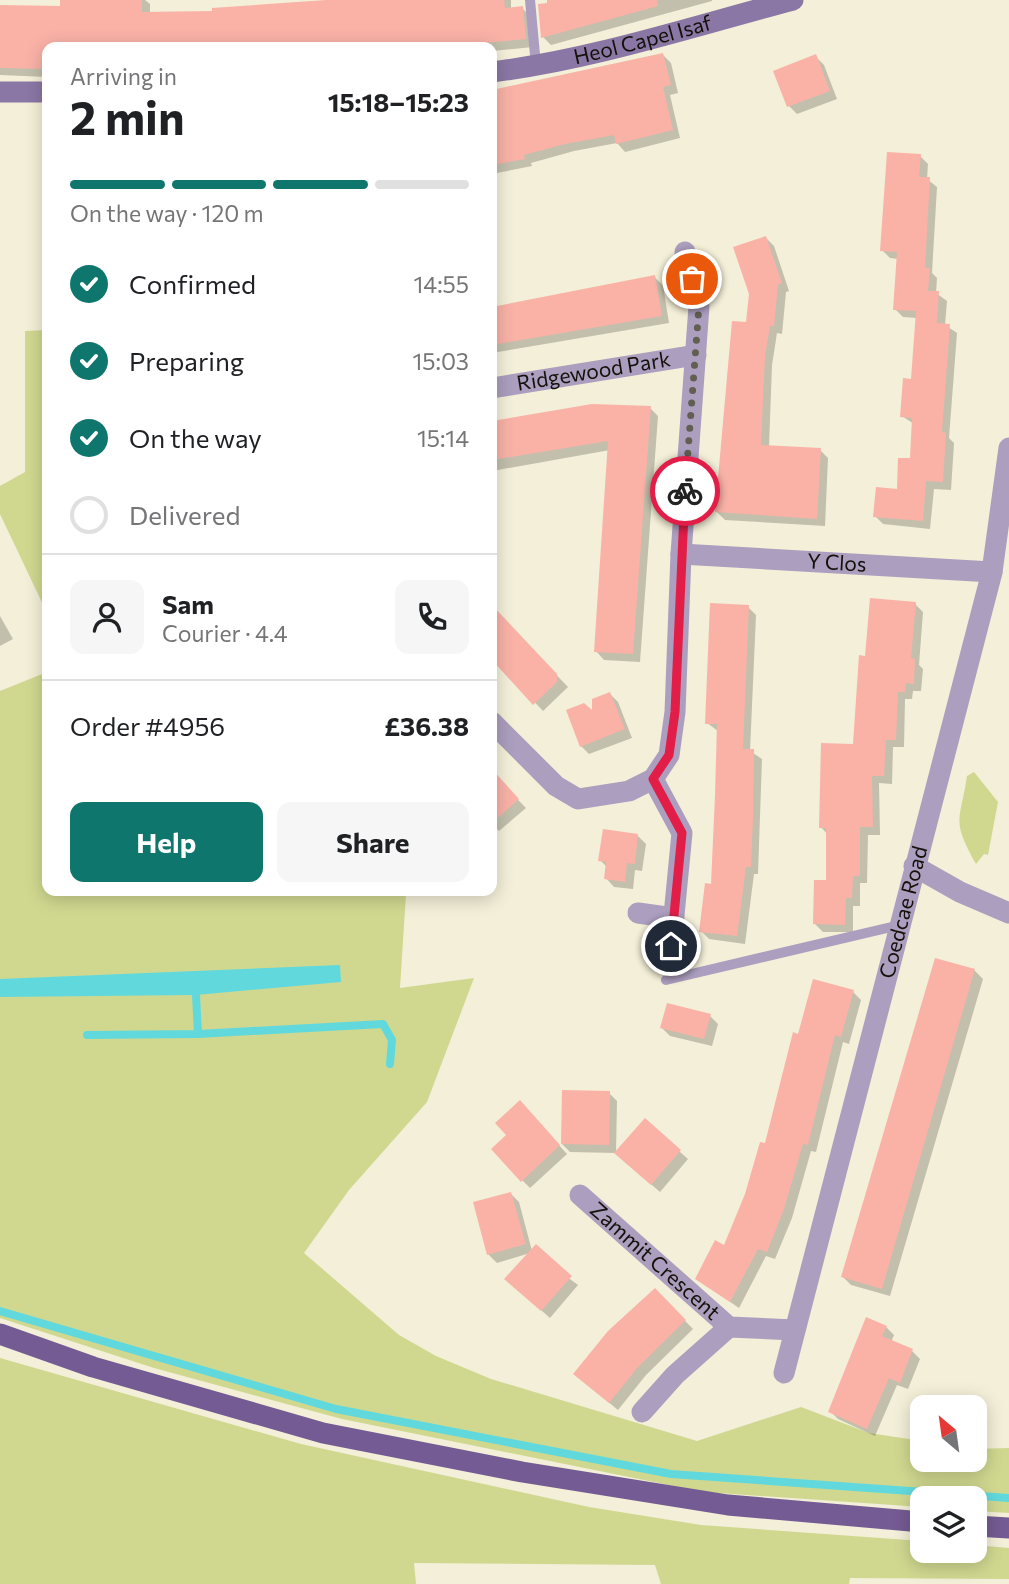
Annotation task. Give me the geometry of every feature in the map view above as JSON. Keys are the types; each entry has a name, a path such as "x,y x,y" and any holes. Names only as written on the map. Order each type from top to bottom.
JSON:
{"main road":[{"path":"0,1334 93,1367 323,1433 522,1472 728,1506 910,1521"},
{"path":"987,1527 1009,1528"}],"street":[{"name":"Heol Capel Isaf","path":"497,71 536,66 793,0"},
{"path":"0,92 42,92"},
{"name":"Ridgewood Park","path":"653,779 669,755 675,712 681,554 699,306 685,252"},
{"name":"Ridgewood Park","path":"497,387 696,355"},
{"name":"Coedcae Road","path":"784,1373 992,572 1009,448"},
{"name":"Y Clos","path":"681,554 992,572"},
{"path":"497,727 556,786 578,799 629,790 653,779 682,833 671,946"},
{"path":"915,866 960,892 1009,913"},
{"path":"638,914 674,918"},
{"name":"Zammit Crescent","path":"580,1195 729,1327 795,1330"},
{"name":"Zammit Crescent","path":"642,1412 675,1375 729,1327"}],"lane":[{"path":"530,0 536,66"},
{"path":"666,980 900,925"}],"green space":[{"path":"42,330 42,602 0,514 0,486 25,472 25,331"},
{"path":"42,674 42,896 406,896 400,988 474,978 427,1102 349,1190 304,1253 399,1335 436,1356 491,1379 697,1441 801,1407 869,1433 910,1439 910,1472 987,1472 987,1449 1009,1448 1009,1513 987,1512 987,1486 910,1486 910,1506 703,1492 342,1419 154,1368 0,1318 0,691"},
{"path":"974,772 998,802 988,855 984,854 976,864 960,828 960,812 967,776"},
{"path":"0,1358 301,1444 589,1507 701,1525 910,1540 910,1563 987,1563 987,1546 1009,1548 1009,1579 850,1578 849,1584 661,1584 655,1565 414,1563 416,1584 0,1584"}],"water":[{"path":"340,965 341,982 196,995 0,997 0,979"}],"building":[{"path":"60,0 142,0 142,12 212,11 212,8 326,0 504,0 505,8 523,6 526,39 494,42 42,42 42,69 0,68 0,5 60,6"},
{"path":"547,0 657,0 658,6 541,38 538,4 547,3"},
{"path":"663,53 671,85 663,87 673,130 616,144 614,135 565,144 524,155 525,159 497,164 497,89"},
{"path":"816,54 830,91 787,107 773,71"},
{"path":"887,152 921,154 919,177 930,177 925,268 930,268 928,291 939,291 937,323 950,324 942,432 946,433 943,482 926,481 923,521 873,517 876,487 897,489 898,458 910,458 912,418 900,417 903,378 911,379 916,311 893,310 897,252 880,251"},
{"path":"766,236 782,283 778,285 774,326 770,326 765,356 761,445 821,448 817,519 715,512 732,321 746,322 749,294 733,247"},
{"path":"655,275 662,316 497,344 497,306"},
{"path":"592,404 651,406 633,654 594,652 608,441 497,459 497,420"},
{"path":"870,598 916,602 911,658 915,659 914,684 906,683 905,692 898,692 896,740 886,740 884,776 872,776 873,827 860,827 860,876 853,876 852,898 846,898 845,925 813,924 814,880 826,880 826,828 819,828 821,743 853,744 859,655 865,656"},
{"path":"710,603 749,605 743,749 754,749 753,818 751,867 746,867 737,936 699,932 705,883 711,884 715,796 717,724 705,724"},
{"path":"497,610 557,674 557,682 533,705 497,665"},
{"path":"610,692 625,729 580,747 566,710 584,703 592,710 592,699"},
{"path":"497,775 519,799 497,819"},
{"path":"603,829 638,834 635,864 627,863 625,882 604,879 606,862 598,861"},
{"path":"935,958 975,969 882,1289 841,1277"},
{"path":"813,979 854,990 841,1037 835,1035 808,1145 803,1144 784,1209 767,1252 758,1249 730,1302 695,1279 715,1240 724,1245 745,1194 760,1142 765,1143 793,1032 798,1034"},
{"path":"667,1003 711,1014 704,1039 660,1028"},
{"path":"562,1090 610,1091 609,1145 561,1144"},
{"path":"520,1100 560,1145 521,1182 491,1149 506,1135 495,1123"},
{"path":"645,1118 681,1150 651,1185 614,1153"},
{"path":"511,1192 526,1244 487,1255 473,1202"},
{"path":"536,1244 572,1276 541,1311 504,1279"},
{"path":"655,1288 686,1320 638,1367 609,1403 573,1374 608,1331"},
{"path":"866,1317 887,1326 882,1336 913,1349 900,1383 889,1378 867,1429 828,1412"}],"waterway":[{"path":"196,995 198,1034"},
{"path":"87,1035 198,1034 383,1024 392,1040 390,1064"},
{"path":"0,1311 336,1409 671,1474 1009,1498"}],"way so far":[{"path":"685,491 699,306 692,279"}],"route":[{"path":"671,946 682,833 653,779 669,755 675,712 685,491"}]}
